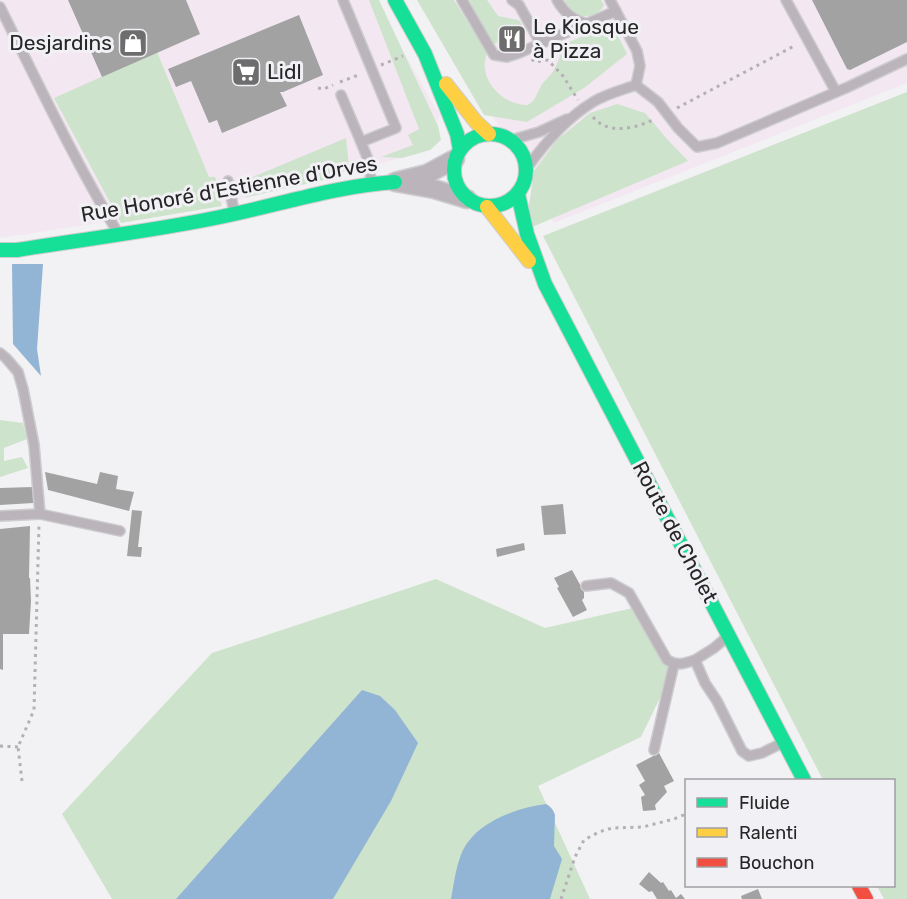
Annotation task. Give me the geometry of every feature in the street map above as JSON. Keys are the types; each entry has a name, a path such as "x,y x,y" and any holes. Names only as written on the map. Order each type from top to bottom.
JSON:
{"main road":[{"path":"395,0 425,54 460,102 489,134"},
{"path":"425,54 457,134 457,154 453,170 459,190 467,199 487,207 512,200 523,187 526,178 524,158 519,148 511,140 497,134 481,135 472,138 457,154"},
{"name":"Rue Honoré d'Estienne d'Orves","path":"0,250 17,250 166,228 352,186 395,182"},
{"name":"Route de Cholet","path":"518,194 527,234 545,284 803,779"},
{"name":"Route de Cholet","path":"487,207 545,284"}],"street":[{"name":"Rue Honoré d'Estienne d'Orves","path":"395,182 427,174 457,154"},
{"name":"Rue Honoré d'Estienne d'Orves","path":"395,182 434,189 467,199"}],"lane":[{"path":"343,0 396,128 361,142"},
{"path":"462,0 494,55 507,57 616,11"},
{"path":"512,0 519,5 541,44"},
{"path":"557,0 562,9 575,21 588,24"},
{"path":"610,0 637,51 640,66 636,85"},
{"path":"786,0 836,92"},
{"path":"0,7 96,196 119,235"},
{"path":"636,85 658,102 697,147 717,143 907,59"},
{"path":"526,168 539,150 584,108 605,96 636,85"},
{"path":"341,95 369,162 372,183"},
{"path":"511,140 539,132 575,115"},
{"path":"228,181 234,214"},
{"path":"0,353 18,372 23,389 34,445 40,514"},
{"path":"0,516 40,514 120,531"},
{"path":"586,586 612,583 628,593 667,660 674,664 694,660 729,636"},
{"path":"694,660 742,751 749,756 762,753 784,741"},
{"path":"654,750 674,664"}],"path":[{"path":"525,51 534,62 548,60 564,76 584,108 598,123 618,129 640,126 807,39"},
{"path":"570,104 578,99"},
{"path":"22,781 18,747 34,710 40,514"},
{"path":"0,746 18,747"},
{"path":"561,899 575,857 584,840 612,828 643,827 685,814"}],"shaded area":[{"path":"0,0 374,0 440,116 421,153 223,204 0,238"},
{"path":"426,0 907,0 907,83 554,223"}],"green space":[{"path":"369,0 379,0 438,126 441,140 430,150 402,158 381,157 413,145 408,135 419,129"},
{"path":"417,0 454,0 487,53 485,63 489,81 501,95 518,104 528,105 534,100 560,57 557,47 612,24 627,54 584,88 527,122 484,115"},
{"path":"469,0 487,0 498,16 519,20 522,25 493,45"},
{"path":"565,0 601,0 604,5 597,13 583,16 574,13"},
{"path":"157,52 209,177 215,177 219,187 217,194 222,206 121,223 54,98"},
{"path":"907,92 907,899 884,899 878,887 895,887 895,779 822,779 543,236"},
{"path":"617,104 645,113 688,161 532,227 529,205 534,171 557,140 590,113"},
{"path":"346,138 349,166 337,177 247,197 238,193 236,184"},
{"path":"0,420 23,423 27,439 4,448 4,461 22,457 28,468 0,477"},
{"path":"436,579 545,628 637,607 671,675 641,737 538,786 590,899 112,899 62,814 212,653"}],"water":[{"path":"12,264 43,264 37,349 41,376 13,344"},
{"path":"362,690 380,696 395,710 418,743 391,801 333,899 176,899"},
{"path":"546,804 552,808 555,815 554,846 562,859 550,899 451,899 461,856 469,840 499,818 522,809"}],"building":[{"name":"Desjardins","path":"68,0 186,0 200,34 102,77"},
{"path":"812,0 907,0 907,42 850,70 847,69"},
{"name":"Lidl","path":"299,15 323,75 280,92 287,106 222,133 217,120 209,123 191,81 176,87 168,69"},
{"path":"45,472 97,484 100,472 118,476 116,489 134,492 129,511 48,490"},
{"path":"33,487 33,503 0,505 0,488"},
{"path":"563,504 566,534 544,535 541,506"},
{"path":"132,510 142,511 138,547 142,547 141,557 127,556"},
{"path":"30,526 29,634 3,634 3,670 0,669 0,529"},
{"path":"524,543 525,550 497,557 496,549"},
{"path":"572,570 584,592 582,600 587,610 573,617 554,578"},
{"path":"659,753 674,781 664,786 667,792 655,805 656,810 643,811 641,797 645,795 639,785 645,781 636,765"},
{"path":"649,872 661,883 663,882 676,898 681,894 685,899 657,899 652,891 649,892 639,884"},
{"path":"758,889 762,899 742,899 741,896"}],"traffic: fast":[{"path":"395,0 425,54 457,134 460,150"},
{"path":"497,134 516,144 524,156 526,170 524,184 516,196 504,204 483,206 464,196 456,184 454,163 464,144 476,136 497,134"},
{"path":"0,250 17,250 170,227 351,187 395,182"},
{"path":"518,194 527,234 545,284 803,779"}],"traffic: slow":[{"path":"446,84 476,122 489,134"},
{"path":"487,207 529,261"}],"traffic: jam":[{"path":"860,887 866,899"}],"place":[{"name":"Le Kiosque à Pizza","path":"512,39"},
{"name":"Desjardins","path":"133,43"},
{"name":"Lidl","path":"246,72"}]}
